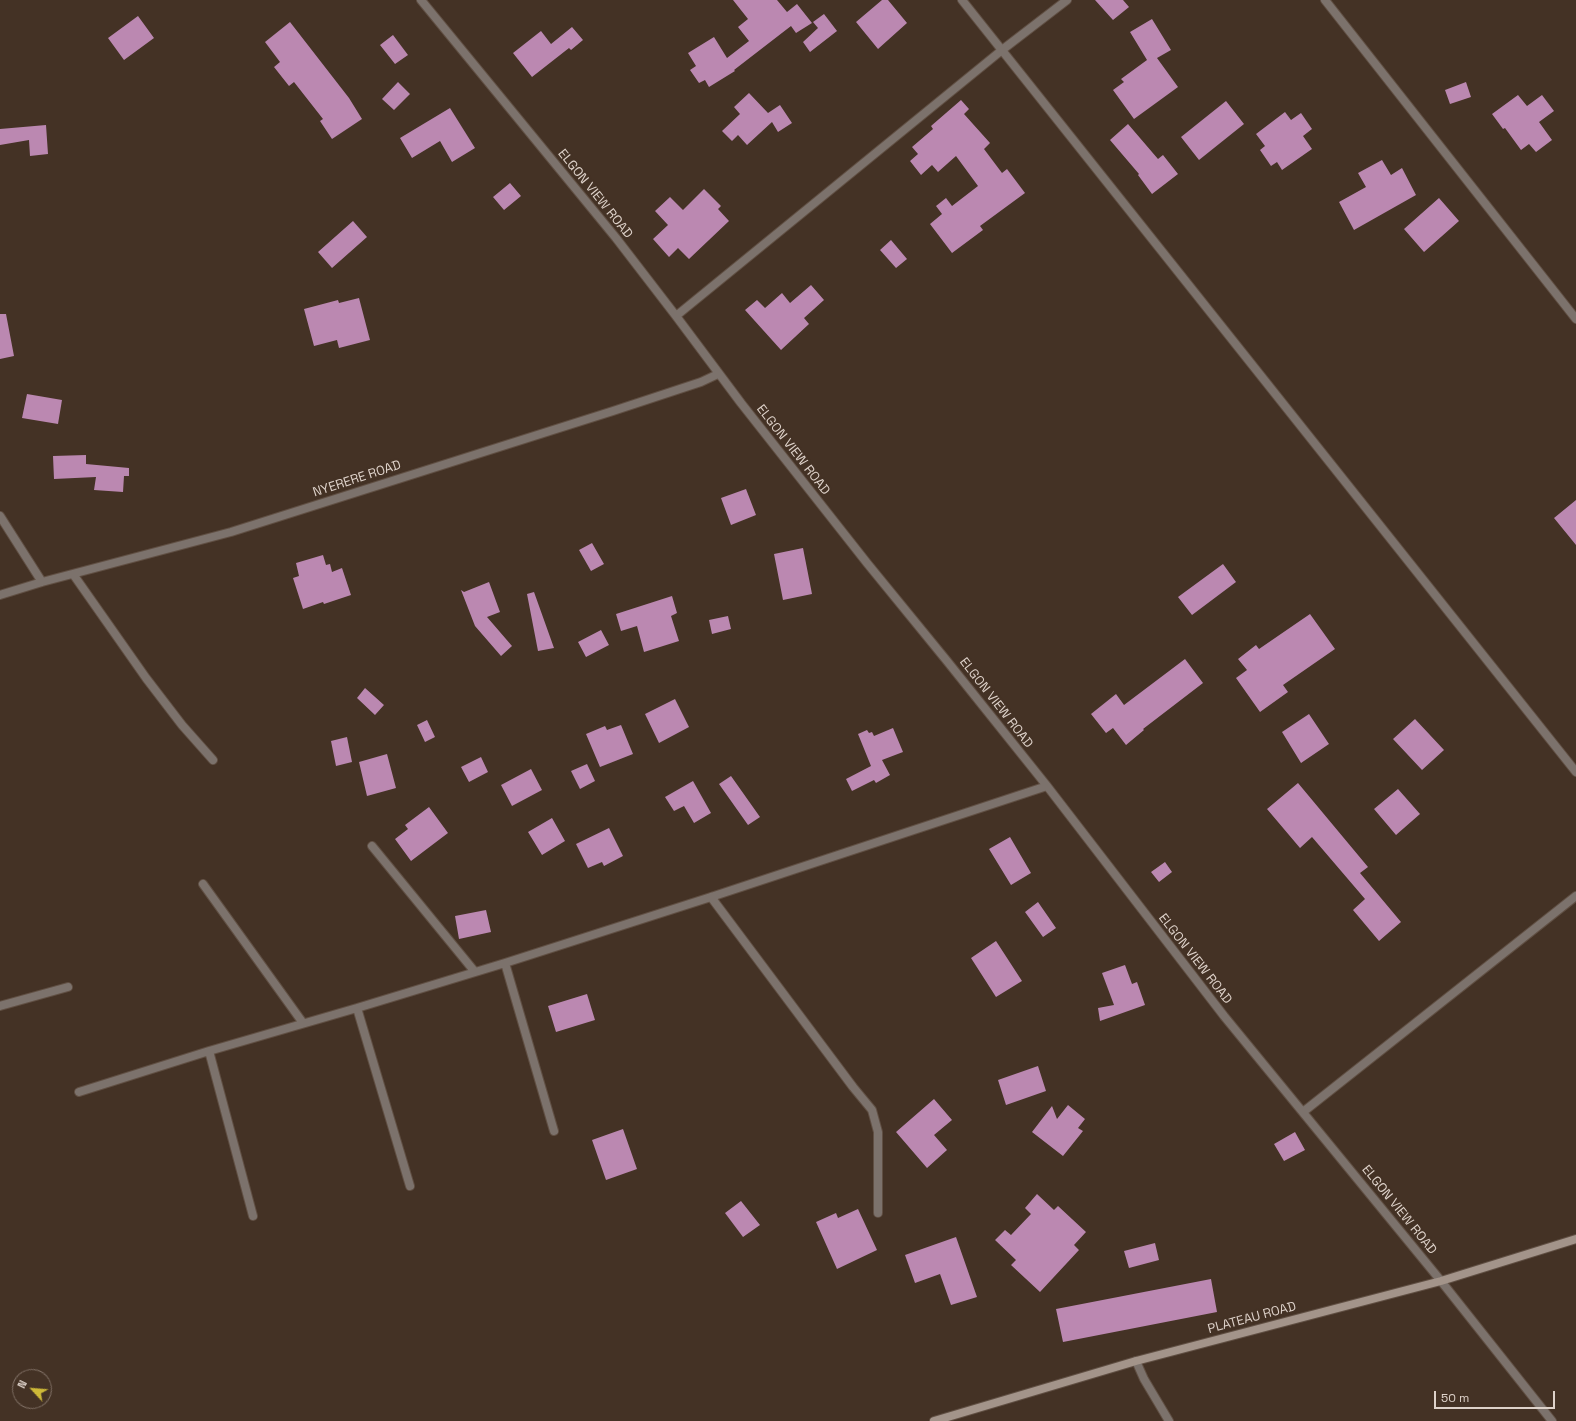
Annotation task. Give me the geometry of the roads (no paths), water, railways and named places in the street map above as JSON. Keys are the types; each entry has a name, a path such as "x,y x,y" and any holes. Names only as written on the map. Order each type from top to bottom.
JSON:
{"street":[{"name":"ELGON VIEW ROAD","path":"420,0 596,214 676,316 718,374 867,563 947,660 1047,786 1224,1016 1441,1281 1552,1421"},
{"path":"962,0 1576,772"},
{"path":"676,316 1002,50 1067,0"},
{"path":"1325,0 1576,319"},
{"name":"NYERERE ROAD","path":"0,595 42,582 231,532 613,411 701,382 718,374"},
{"path":"0,516 42,582"},
{"path":"73,574 146,678 182,725 213,760"},
{"path":"79,1092 209,1051 505,963 711,897 1047,786"},
{"path":"372,846 475,972"},
{"path":"204,884 303,1024"},
{"path":"1303,1112 1576,896"},
{"path":"711,897 853,1087 872,1110 878,1132 878,1213"},
{"path":"505,963 554,1131"},
{"path":"0,1006 68,986"},
{"path":"357,1008 410,1186"},
{"path":"209,1051 253,1216"},
{"name":"PLATEAU ROAD","path":"934,1421 1136,1361 1441,1281 1576,1240"},
{"path":"1136,1361 1144,1379 1169,1421"}]}
